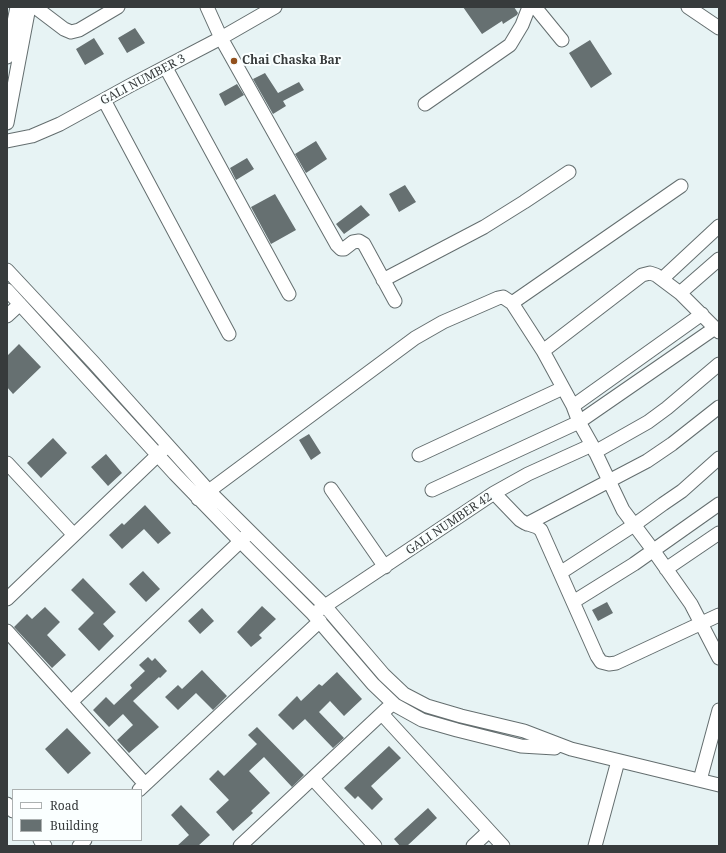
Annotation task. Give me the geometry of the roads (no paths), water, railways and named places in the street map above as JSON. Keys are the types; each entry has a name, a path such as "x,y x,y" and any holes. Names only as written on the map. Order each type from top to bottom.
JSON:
{"street":[{"path":"7,57 17,7"},
{"path":"7,123 29,7"},
{"path":"35,7 64,29 71,32 79,30 118,7"},
{"path":"207,7 221,38 337,245 341,249 344,249 353,242 359,241 364,244 395,301"},
{"name":"GALI NUMBER 3","path":"7,141 32,136 60,124 166,68 275,7"},
{"path":"425,104 510,45 522,25 529,7"},
{"path":"535,7 562,40"},
{"path":"688,7 719,28"},
{"path":"166,68 289,294"},
{"path":"104,100 229,334"},
{"path":"383,280 484,227 569,172"},
{"path":"512,303 681,186"},
{"path":"662,279 719,226"},
{"path":"680,293 719,259"},
{"path":"7,270 208,490 325,606 384,675 404,694 427,706 524,732 571,749 719,785"},
{"path":"432,490 579,422 717,330 680,293 656,275 650,273 642,275 543,351"},
{"path":"7,290 198,499 316,618 373,684 393,703 422,720 457,730 520,746 571,749"},
{"path":"198,499 208,490 415,338 443,322 503,297 512,303 543,351 573,406 579,422 622,510 653,550 691,604 719,658"},
{"path":"7,316 20,304"},
{"path":"573,406 702,314"},
{"name":"GALI NUMBER 42","path":"142,787 316,618 325,606 494,493 528,474 593,448 648,422 719,364"},
{"path":"419,455 563,388"},
{"path":"527,524 608,480 647,461 672,444 719,407"},
{"path":"7,599 168,445"},
{"path":"560,573 634,525 682,491 719,458"},
{"path":"7,463 74,536"},
{"path":"331,489 385,567"},
{"path":"494,493 520,520 541,530 601,662 609,664 616,663 719,615"},
{"path":"573,602 613,578 719,504"},
{"path":"71,702 250,532"},
{"path":"666,569 719,533"},
{"path":"7,631 71,702 142,787"},
{"path":"240,846 393,703"},
{"path":"700,780 719,710"},
{"path":"382,714 503,846"},
{"path":"595,846 618,761"},
{"path":"313,779 375,846"},
{"path":"473,846 489,831"}],"place":[{"name":"Chai Chaska Bar","path":"234,61"}]}
